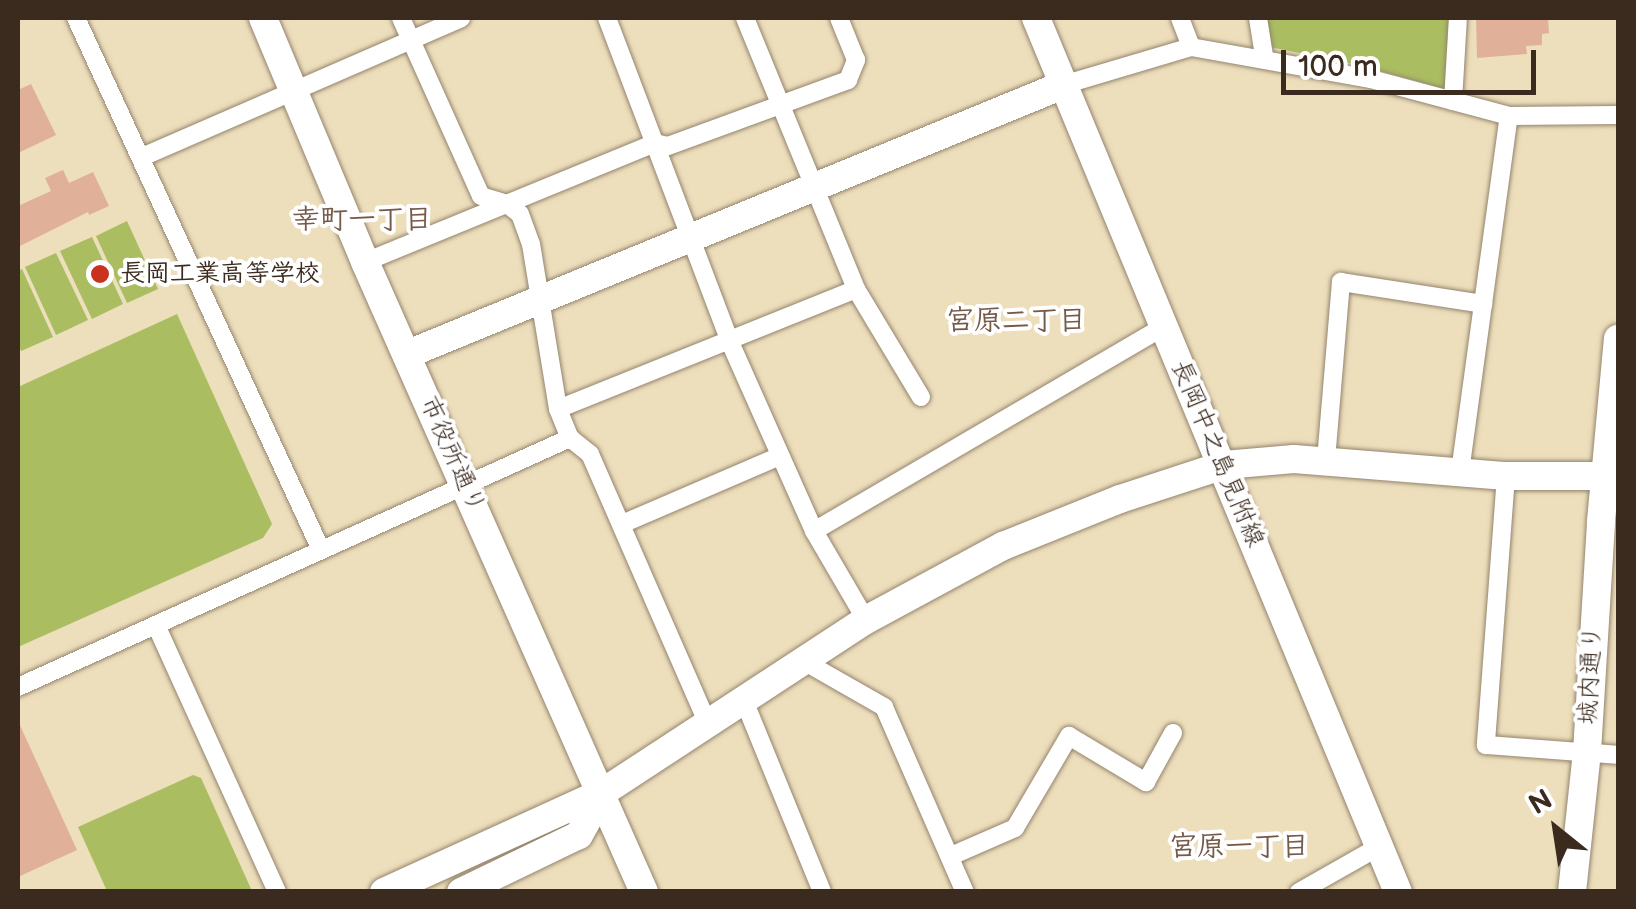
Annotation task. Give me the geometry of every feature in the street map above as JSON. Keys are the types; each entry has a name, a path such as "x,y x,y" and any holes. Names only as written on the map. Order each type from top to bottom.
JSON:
{"street":[{"path":"76,18 322,550"},
{"name":"市役所通り","path":"263,18 296,89 365,262 603,792 644,892"},
{"path":"401,18 481,196 506,204 520,214 531,244 558,408 570,438 590,454 707,722"},
{"path":"142,157 461,18"},
{"path":"607,18 729,340 814,531 866,620"},
{"path":"745,18 856,289 920,397"},
{"path":"365,262 655,143 668,146 848,80 856,60 839,18"},
{"name":"長岡中之島見附線","path":"1036,18 1398,892"},
{"path":"1180,18 1192,47"},
{"path":"1258,18 1264,57"},
{"path":"1454,102 1458,18"},
{"path":"408,354 1064,85 1192,47 1264,57 1509,116 1618,116"},
{"path":"1460,472 1509,116"},
{"path":"1326,460 1341,282 1483,304"},
{"path":"558,408 856,289"},
{"path":"814,531 1162,328"},
{"name":"城内通り","path":"1572,892 1605,605 1618,339"},
{"path":"18,687 570,438"},
{"path":"622,524 780,456"},
{"path":"384,892 603,792 800,659 1050,524 1224,465 1326,460 1506,476 1612,476"},
{"path":"1506,476 1486,746 1618,756"},
{"path":"156,624 277,892"},
{"path":"800,659 884,707 965,892"},
{"path":"742,698 822,892"},
{"path":"951,856 1016,828 1068,736 1146,782 1173,732"},
{"path":"462,857 470,890 579,835 603,792"},
{"path":"1299,892 1380,846"}],"green space":[{"path":"1265,18 1450,18 1445,89 1359,65 1270,47"},
{"path":"127,221 158,289 127,303 96,236"},
{"path":"92,237 123,304 92,319 60,251"},
{"path":"56,253 88,320 56,335 25,267"},
{"path":"22,269 53,337 21,351 18,271"},
{"path":"177,314 272,524 263,538 18,647 18,387"},
{"path":"193,775 201,778 252,891 107,891 78,827"}],"building":[{"path":"1476,18 1548,18 1549,33 1542,34 1542,45 1526,46 1527,54 1477,58"},
{"path":"31,84 56,135 18,153 18,90"},
{"path":"63,170 69,183 93,172 109,206 89,215 88,212 18,247 18,206 51,191 45,178"},
{"path":"18,721 77,850 18,877"}],"place":[{"name":"長岡工業高等学校","path":"100,274"}],"district":[{"name":"幸町一丁目","path":"362,220"},
{"name":"宮原二丁目","path":"1016,321"},
{"name":"宮原一丁目","path":"1239,847"}]}
